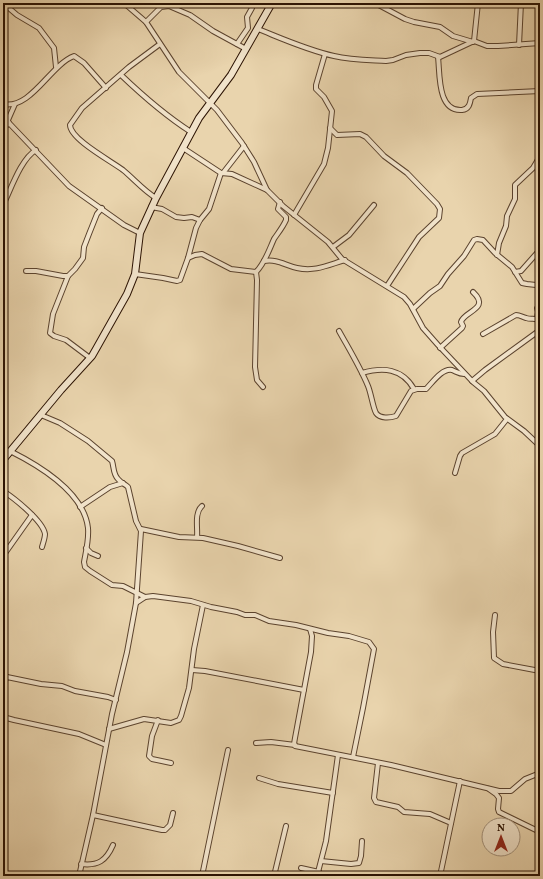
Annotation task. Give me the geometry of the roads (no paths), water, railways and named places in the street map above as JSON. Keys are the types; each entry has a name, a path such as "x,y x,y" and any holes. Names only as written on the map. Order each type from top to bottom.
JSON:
{"main road":[{"path":"3,460 60,390 90,358 119,308 134,274 140,233 156,198 199,118 231,75 272,3"}],"street":[{"path":"3,3 17,15 39,28 54,48 56,68"},
{"path":"124,3 146,22 179,72 211,103 244,146 254,162 267,190"},
{"path":"237,44 248,27 247,17 252,8 250,3"},
{"path":"375,3 405,19 440,27 453,36 487,46 540,43"},
{"path":"474,42 478,3"},
{"path":"519,45 521,3"},
{"path":"146,22 161,7 169,6 190,15 246,49"},
{"path":"258,29 285,41 325,54 345,58 386,61 420,52 433,54 438,57 452,53 474,42"},
{"path":"156,198 149,194 121,169 78,138 70,128 73,119 82,108 148,52 160,44"},
{"path":"294,215 324,164 332,117 331,108 324,97 316,89 316,85 325,54"},
{"path":"3,104 16,104 31,94 56,68 74,56 84,63 106,88"},
{"path":"438,57 443,96 447,103 456,109 463,110 470,106 471,98 477,94 540,91"},
{"path":"121,75 144,97 191,132"},
{"path":"3,129 9,122 16,104"},
{"path":"3,110 9,122 69,186 124,224 140,233"},
{"path":"330,128 337,135 360,134 366,137 384,156 407,173 438,204 440,209 439,218 421,234 387,286"},
{"path":"134,274 180,280 196,228 209,208 222,173 244,146"},
{"path":"182,148 222,173 232,174 267,190 294,215 333,247 345,260 404,297 413,309 423,328 440,348 464,374 484,391 507,419 524,431 540,446"},
{"path":"3,203 30,153 36,150"},
{"path":"497,255 499,244 507,225 507,216 515,199 515,185 530,172 540,156"},
{"path":"263,387 257,380 255,367 256,272 264,261 274,239 286,220 286,217 278,209 280,202"},
{"path":"333,247 349,235 374,205"},
{"path":"152,207 162,209 176,218 192,217 200,220"},
{"path":"90,358 66,340 50,333 50,321 68,276 83,258 84,247 97,214 102,208"},
{"path":"413,309 440,286 470,249 476,239 483,240 497,255 512,266 522,283 536,285 540,288"},
{"path":"515,272 521,271 537,253 540,252"},
{"path":"188,258 202,254 231,268 256,272"},
{"path":"264,261 273,260 296,268 314,269 345,260"},
{"path":"26,270 68,276"},
{"path":"440,348 462,328 462,319 477,308 478,297 473,292"},
{"path":"483,334 516,315 538,320 537,308 540,305"},
{"path":"472,381 540,330"},
{"path":"339,331 353,354 370,390 375,412 381,417 396,416 409,394 414,390 426,389 446,371 452,370 460,374 464,374"},
{"path":"362,373 371,370 394,371 408,381 414,390"},
{"path":"41,415 60,423 88,441 112,461 116,476 128,487 136,521 141,529 136,603 127,652 109,729 93,815 79,876"},
{"path":"455,473 462,453 495,434 507,419"},
{"path":"10,451 62,484 80,507 86,517 88,530 84,564 90,571 112,585 123,586 145,597"},
{"path":"80,507 110,487 123,483"},
{"path":"3,491 32,515 44,532 42,547"},
{"path":"197,537 199,508 202,506"},
{"path":"3,556 32,515"},
{"path":"141,529 179,537 197,537 238,546 280,558"},
{"path":"86,548 98,556"},
{"path":"136,603 145,597 162,596 191,601 244,615 254,615 266,620 349,636 369,642 373,646 370,670 353,757"},
{"path":"109,729 144,719 171,723 179,720 189,688 195,643 203,605"},
{"path":"495,615 493,632 493,655 495,660 507,665 540,671"},
{"path":"295,745 311,652 312,636 310,629"},
{"path":"192,670 205,671 304,690"},
{"path":"3,684 5,676 41,684 62,686 75,691 108,697 116,700"},
{"path":"3,717 79,734 106,745"},
{"path":"158,720 152,736 149,756 152,759 171,763"},
{"path":"256,743 271,742 295,745 299,748 353,757 504,792 511,791 525,779 540,773"},
{"path":"202,876 228,750"},
{"path":"300,868 318,874 326,841 338,755"},
{"path":"378,763 374,798 376,802 398,807 406,812 422,812 430,814 451,823"},
{"path":"259,778 278,784 333,793"},
{"path":"440,876 460,781"},
{"path":"489,789 499,798 498,809 500,812 540,832"},
{"path":"93,815 165,830 170,825 173,813"},
{"path":"274,876 286,826"},
{"path":"322,860 351,864 359,863 362,841"},
{"path":"81,864 94,864 104,859 109,855 113,845"}]}
